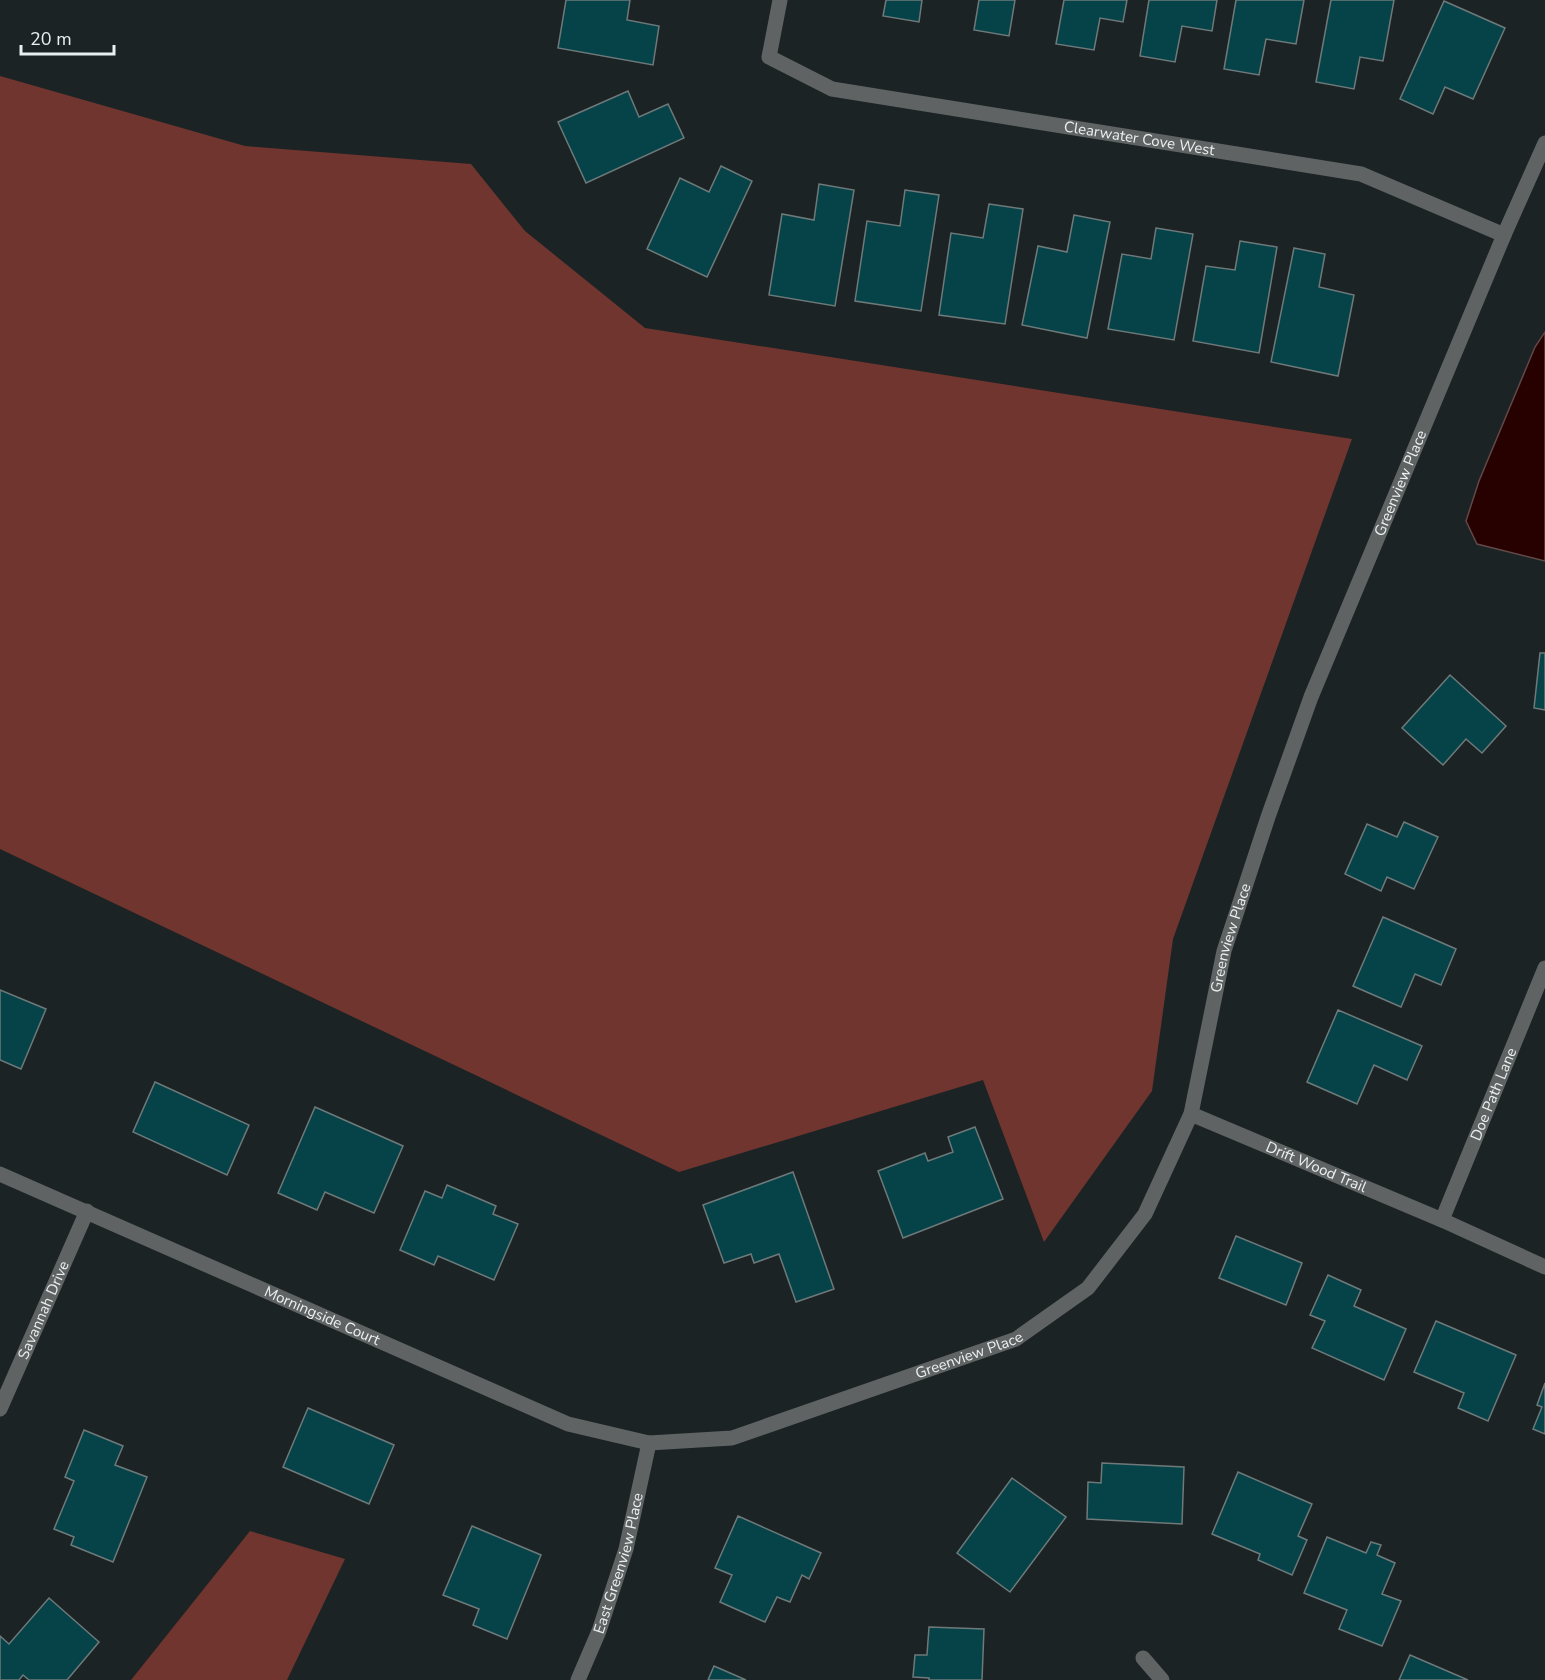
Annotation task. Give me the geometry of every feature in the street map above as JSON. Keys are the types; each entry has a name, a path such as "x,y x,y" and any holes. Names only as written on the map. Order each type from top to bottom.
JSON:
{"street":[{"name":"Clearwater Cove West","path":"780,0 769,57 832,89 1361,174 1504,235"},
{"name":"Greenview Place","path":"649,1443 732,1438 1017,1339 1088,1288 1145,1214 1191,1114 1224,951 1311,697 1545,142"},
{"name":"Doe Path Lane","path":"1442,1220 1545,968"},
{"name":"Drift Wood Trail","path":"1191,1114 1442,1220 1545,1267"},
{"name":"Morningside Court","path":"0,1174 568,1424 649,1443"},
{"name":"Savannah Drive","path":"0,1409 87,1211"},
{"name":"East Greenview Place","path":"578,1680 599,1631 626,1549 649,1443"},
{"path":"1143,1658 1162,1680"}],"shaded area":[{"path":"0,76 245,146 471,164 525,231 645,328 1352,439 1173,939 1152,1091 1044,1242 983,1080 679,1172 0,849"},
{"path":"1545,332 1545,561 1477,544 1466,521 1479,481 1535,347"},
{"path":"250,1531 345,1559 287,1680 131,1680"}],"building":[{"path":"566,0 630,0 627,20 659,26 653,65 558,48"},
{"path":"886,0 922,0 919,22 883,16"},
{"path":"979,0 1015,0 1009,36 974,30"},
{"path":"1064,0 1127,0 1123,22 1100,18 1094,50 1056,44"},
{"path":"1149,0 1217,0 1212,31 1182,26 1175,62 1140,56"},
{"path":"1236,0 1304,0 1296,44 1266,39 1259,75 1224,69"},
{"path":"1331,0 1394,0 1383,61 1360,57 1354,89 1316,82"},
{"path":"1444,1 1505,28 1473,99 1445,87 1433,114 1400,99"},
{"path":"628,91 639,117 668,104 684,138 586,183 558,122"},
{"path":"721,166 752,181 707,277 647,249 680,178 709,192"},
{"path":"819,184 854,190 835,306 769,295 782,214 814,220"},
{"path":"905,190 939,195 921,311 855,301 867,221 900,226"},
{"path":"989,204 1023,209 1005,324 939,315 951,233 983,238"},
{"path":"1074,215 1110,222 1087,338 1022,325 1038,246 1067,252"},
{"path":"1156,228 1193,234 1174,340 1108,329 1122,254 1151,259"},
{"path":"1240,241 1277,247 1259,353 1193,341 1206,266 1235,270"},
{"path":"1294,248 1325,254 1319,287 1354,295 1338,376 1271,362"},
{"path":"1540,653 1545,653 1545,710 1534,708"},
{"path":"1450,675 1506,726 1482,753 1466,739 1443,765 1402,728"},
{"path":"1404,822 1438,837 1414,889 1387,877 1381,891 1345,874 1367,824 1397,837"},
{"path":"1383,917 1456,949 1441,985 1415,974 1401,1007 1353,986"},
{"path":"0,990 46,1009 21,1069 0,1060"},
{"path":"1338,1010 1422,1046 1407,1080 1374,1065 1357,1104 1307,1082"},
{"path":"155,1082 249,1125 227,1175 133,1132"},
{"path":"315,1107 403,1146 374,1213 325,1192 317,1210 278,1193"},
{"path":"975,1127 1003,1199 903,1238 878,1171 925,1153 928,1161 953,1152 948,1137"},
{"path":"793,1172 834,1289 796,1302 779,1254 754,1263 751,1254 724,1263 703,1205"},
{"path":"447,1185 496,1206 493,1214 518,1224 494,1280 438,1256 434,1265 400,1250 425,1191 442,1198"},
{"path":"1236,1236 1302,1263 1286,1305 1219,1278"},
{"path":"1328,1275 1361,1290 1354,1306 1406,1329 1384,1380 1312,1348 1325,1321 1310,1315"},
{"path":"1436,1321 1516,1355 1488,1421 1458,1408 1464,1393 1414,1372"},
{"path":"1545,1383 1545,1434 1533,1429 1542,1407 1537,1405"},
{"path":"308,1408 394,1445 369,1504 283,1467"},
{"path":"84,1430 123,1446 115,1465 147,1477 113,1562 71,1545 74,1537 54,1529 74,1481 65,1477"},
{"path":"1102,1463 1184,1467 1182,1524 1087,1519 1088,1482 1101,1483"},
{"path":"1238,1472 1312,1504 1298,1536 1307,1540 1292,1575 1258,1560 1260,1554 1212,1534"},
{"path":"1012,1478 1066,1517 1010,1592 957,1553"},
{"path":"738,1516 821,1553 809,1579 802,1575 790,1602 777,1597 765,1622 720,1602 732,1575 715,1568"},
{"path":"472,1526 541,1555 507,1639 473,1625 479,1609 443,1595"},
{"path":"1327,1537 1366,1553 1371,1542 1381,1545 1377,1555 1395,1563 1382,1594 1401,1601 1382,1646 1339,1629 1347,1610 1304,1593"},
{"path":"49,1598 99,1642 67,1680 29,1680 23,1675 19,1680 0,1680 0,1636 9,1644"},
{"path":"929,1627 984,1629 982,1680 929,1680 929,1678 913,1677 915,1655 927,1655"},
{"path":"1410,1655 1468,1680 1399,1680"},
{"path":"714,1666 746,1680 708,1680"}]}
